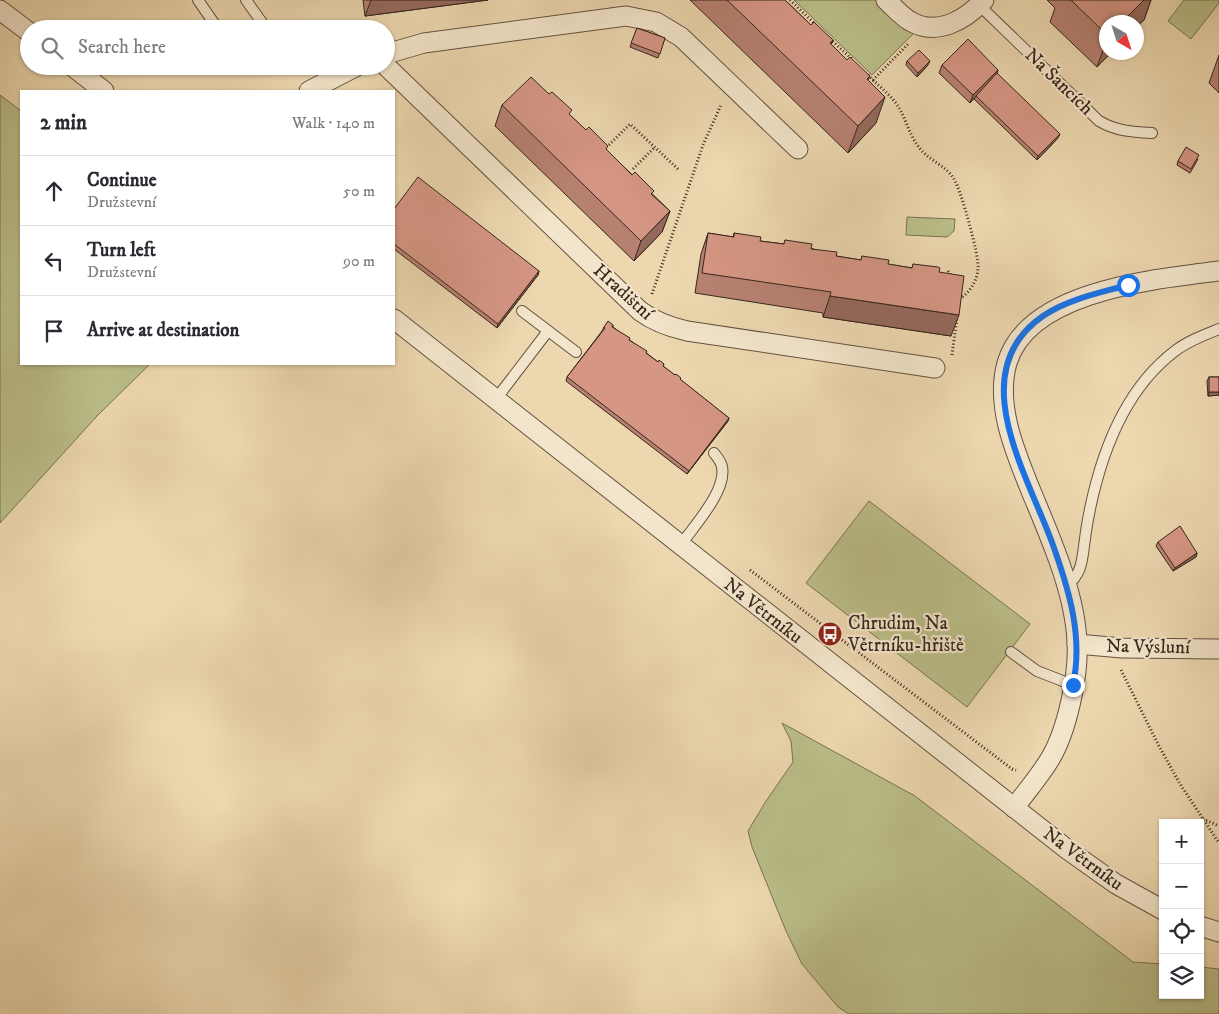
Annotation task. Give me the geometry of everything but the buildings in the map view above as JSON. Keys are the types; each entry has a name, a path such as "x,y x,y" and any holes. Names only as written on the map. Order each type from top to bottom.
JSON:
{"street":[{"path":"886,0 911,22 925,26"},
{"name":"Na Šancích","path":"925,26 943,26 954,23 971,12 981,2"},
{"path":"0,10 20,25"},
{"path":"395,51 424,43 626,16 656,22 681,37 798,149"},
{"path":"84,75 103,90"},
{"path":"310,90 339,75"},
{"name":"Hradištní","path":"395,75 640,311 651,319 665,326 686,331 934,368"},
{"path":"1014,808 1051,758 1060,736 1076,672 1077,644 1075,621 1054,548 1009,431 1004,401 1007,363 1014,347 1027,332 1042,317 1062,306 1128,285 1219,271"},
{"name":"Na Větrníku","path":"395,320 1014,808 1100,873 1135,896 1161,909"},
{"name":"Na Výsluní","path":"1077,644 1108,647 1219,649"},
{"path":"1204,927 1219,932"}],"lane":[{"path":"198,0 212,20"},
{"path":"246,0 260,20"},
{"name":"Na Šancích","path":"981,2 1099,121 1107,126 1126,132 1152,133"},
{"path":"522,312 576,352"},
{"path":"1066,586 1072,582 1080,569 1091,506 1106,451 1114,431 1126,410 1150,374 1163,361 1192,341 1219,329"},
{"path":"496,399 548,331"},
{"path":"680,546 708,508 721,481 722,466 714,453"},
{"path":"1011,652 1037,671 1073,685"}],"path":[{"path":"790,0 818,27"},
{"path":"873,80 925,26"},
{"path":"825,33 859,67"},
{"path":"866,74 896,102 918,147 928,157 948,171 957,185 979,261 975,280 970,290 960,299"},
{"path":"651,319 650,300 703,145 717,116"},
{"path":"609,145 630,124 679,170"},
{"path":"633,169 655,147"},
{"path":"948,271 956,282"},
{"path":"952,355 962,292"},
{"path":"744,565 1012,769 1018,770 1023,768"},
{"path":"1108,647 1180,784 1219,843"},
{"path":"1202,818 1219,826"}],"green space":[{"path":"794,0 882,0 920,27 872,75"},
{"path":"1184,0 1219,0 1219,3 1191,39 1168,21"},
{"path":"0,95 20,110 20,365 149,365 97,416 0,523"},
{"path":"907,217 955,219 954,231 947,237 906,235"},
{"path":"869,501 1030,624 967,707 806,583"},
{"path":"782,723 915,796 1133,962 1159,964 1159,999 1204,999 1204,967 1219,969 1219,1014 849,1014 838,1007 802,964 786,931 752,847 748,831 793,762 791,741"}],"place":[{"name":"Chrudim, Na Větrníku-hřiště","path":"830,634"}],"route":[{"path":"1073,685 1076,672 1077,644 1072,606 1054,548 1009,431 1004,401 1004,382 1007,363 1014,347 1042,317 1062,306 1128,285"}]}
